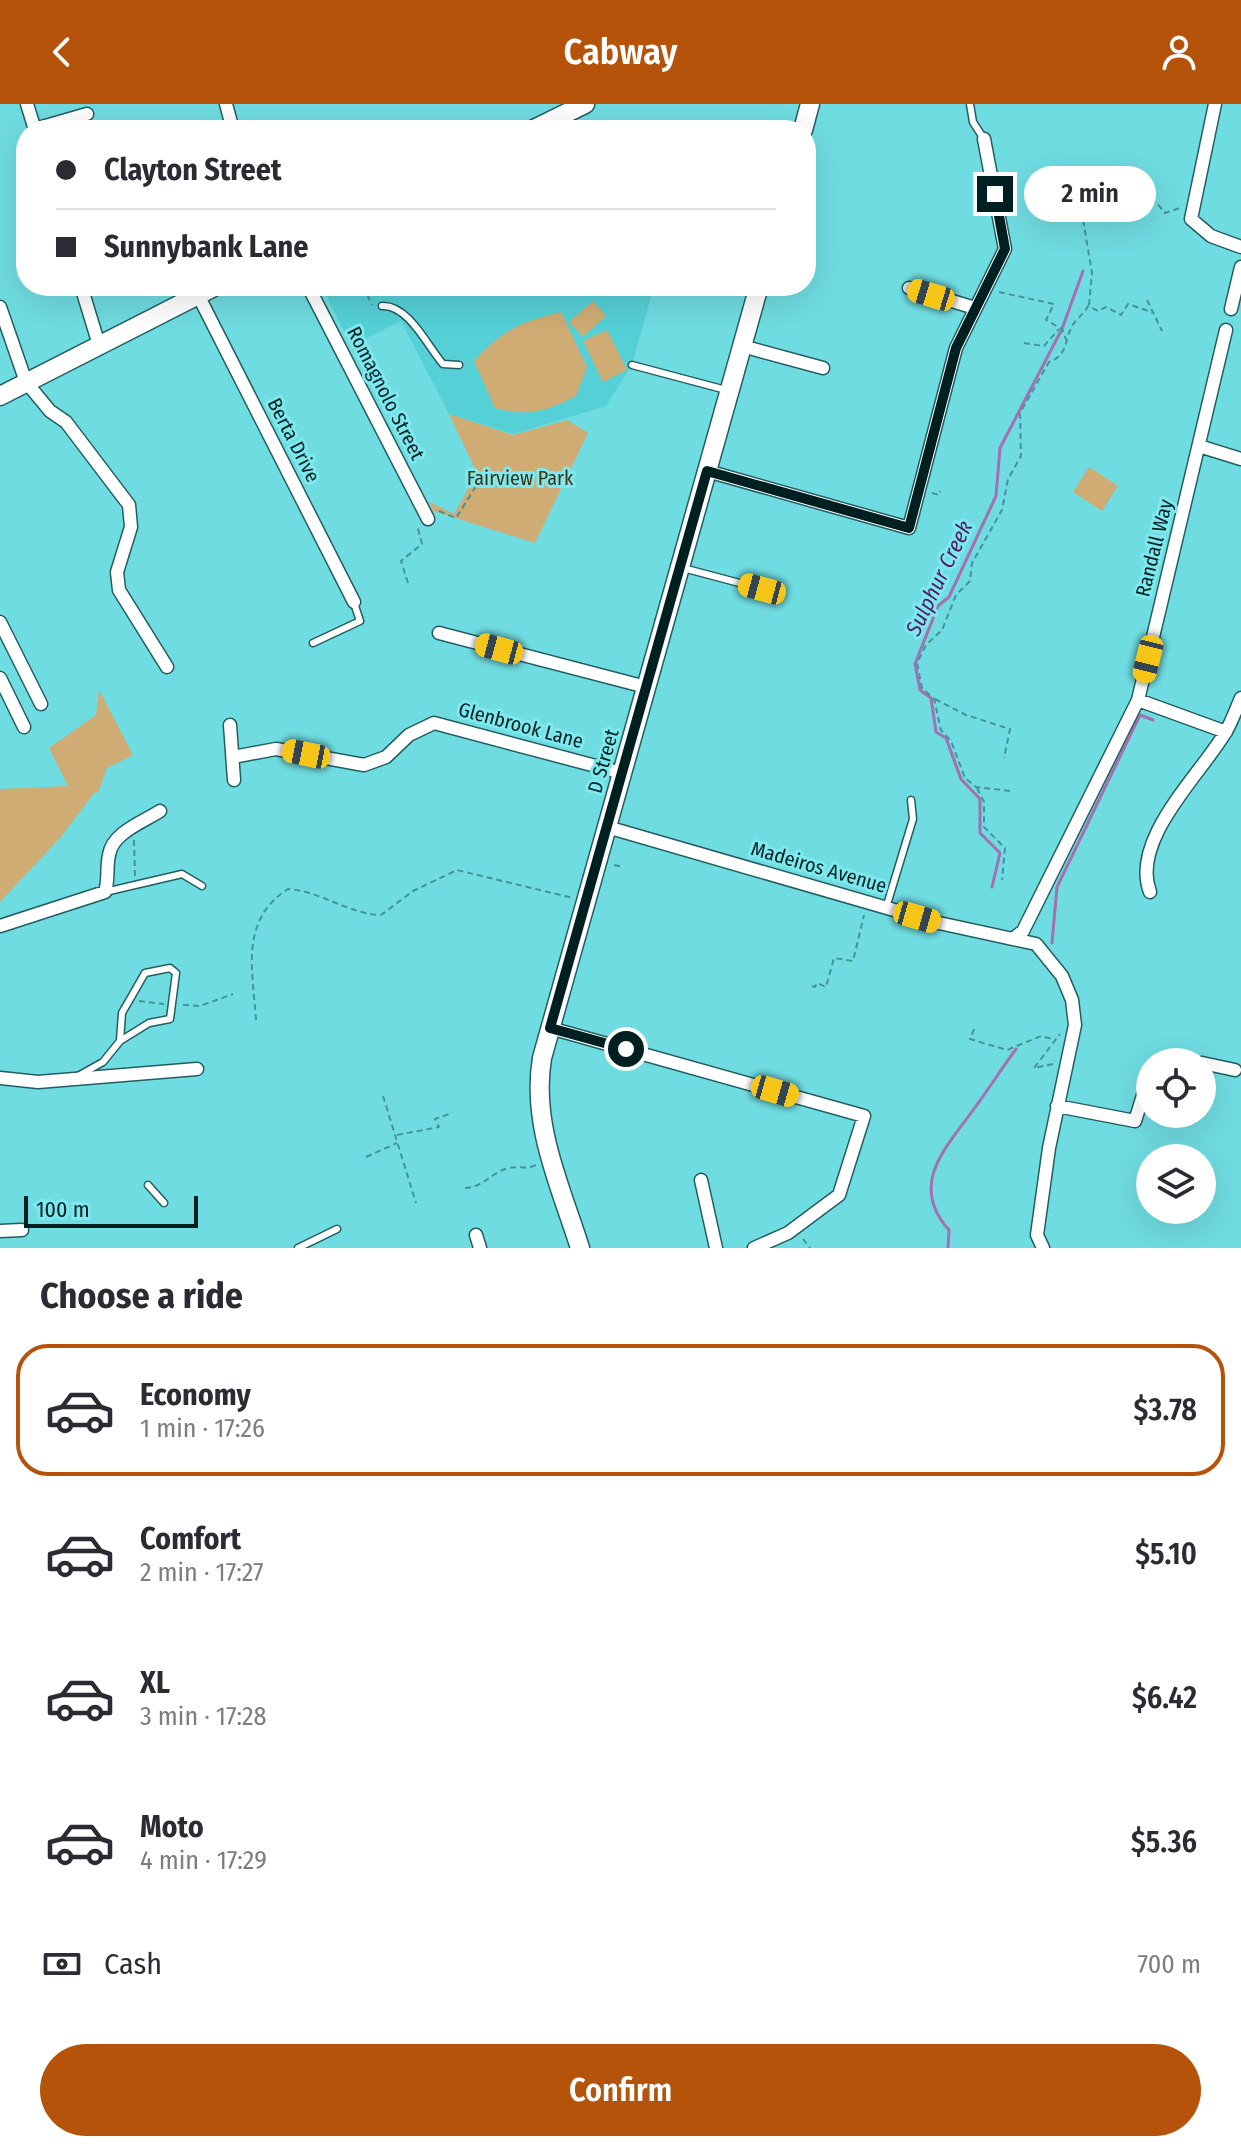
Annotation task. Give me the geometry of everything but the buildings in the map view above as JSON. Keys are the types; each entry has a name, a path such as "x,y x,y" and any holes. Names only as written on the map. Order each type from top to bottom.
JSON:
{"main road":[{"path":"550,120 576,106"},
{"path":"0,396 99,345 183,296"},
{"name":"D Street","path":"580,1248 542,1131 538,1081 550,1028 756,296"}],"street":[{"path":"1215,104 1191,219 1211,236 1241,247"},
{"path":"68,120 87,114"},
{"path":"707,471 909,528 956,348 1005,249 984,139"},
{"path":"1231,309 1241,267"},
{"path":"909,288 975,308"},
{"path":"84,296 99,345"},
{"name":"Berta Drive","path":"187,296 354,602"},
{"name":"Romagnolo Street","path":"313,296 426,514"},
{"path":"0,307 26,382 50,411 66,422 129,505 131,527 117,572 119,590 167,667"},
{"name":"Randall Way","path":"1014,938 1023,931 1138,700 1226,330"},
{"path":"742,346 823,368"},
{"path":"1199,446 1241,459"},
{"path":"0,622 41,704"},
{"path":"439,633 646,687"},
{"path":"0,678 24,727"},
{"path":"1150,892 1144,876 1152,845 1166,816 1226,732 1241,698"},
{"path":"1138,700 1226,732"},
{"name":"Glenbrook Lane","path":"233,757 276,749 364,765 386,757 409,735 434,723 622,773"},
{"path":"230,725 234,780"},
{"path":"0,926 105,892 109,880 108,855 115,839 160,811"},
{"name":"Madeiros Avenue","path":"607,827 886,908 1036,944 1050,958 1072,1000 1075,1025 1057,1106 1037,1235 1043,1248"},
{"path":"550,1028 864,1116 839,1195 788,1233 754,1248"},
{"path":"1216,1066 1235,1070"},
{"path":"0,1078 38,1082 197,1069"},
{"path":"1057,1106 1135,1121 1136,1118"},
{"path":"701,1180 716,1248"},
{"path":"0,1231 22,1230"}],"lane":[{"path":"970,104 973,122 984,139"},
{"path":"382,306 395,307 443,364 459,365"},
{"path":"632,365 729,391"},
{"path":"680,567 762,589"},
{"path":"313,643 360,621 354,602"},
{"path":"886,908 913,819 911,800"},
{"path":"105,892 182,874 202,886"},
{"path":"72,1079 103,1062 120,1041 149,1023 170,1019 176,973 170,968 145,973 122,1013 120,1041"},
{"path":"148,1185 164,1203"},
{"path":"298,1248 337,1229"}],"path":[{"path":"1004,758 1010,729 966,715 934,699 922,688 917,663 926,645 942,630 956,595 970,581 972,563 1002,510 1008,479 1021,456 1020,413 1049,362 1059,358 1068,344 1072,325 1088,306 1092,273 1082,214 1156,202 1165,213 1181,208"},
{"path":"998,291 1054,304 1046,320 1060,328 1068,344"},
{"path":"368,296 374,310"},
{"path":"1147,300 1162,331"},
{"path":"1088,306 1098,311 1106,307 1121,315 1125,314 1128,304 1154,313"},
{"path":"1024,343 1044,346 1060,328"},
{"path":"408,583 401,561 422,544 416,526 430,508 456,518 478,483"},
{"path":"927,492 939,495 940,491"},
{"path":"934,699 941,730 951,741 965,778 976,787 984,802 984,827 1005,848 1002,880"},
{"path":"976,787 1010,791"},
{"path":"133,828 136,886"},
{"path":"609,863 623,867"},
{"path":"256,1020 249,953 254,932 267,907 288,889 308,891 351,910 381,915 413,891 457,870 586,901"},
{"path":"812,986 815,987 817,983 826,987 834,958 853,961 867,902"},
{"path":"1057,1063 1034,1068 1056,1040 1062,1021"},
{"path":"974,1029 970,1039 1007,1050 1027,1045 1041,1036 1056,1040"},
{"path":"383,1096 416,1203"},
{"path":"396,1136 430,1131 439,1127 435,1119 452,1113"},
{"path":"366,1157 398,1142"},
{"path":"465,1188 477,1188 497,1172 511,1166 531,1168 537,1164"},
{"path":"803,1239 810,1248"}],"shaded area":[{"path":"327,296 651,296 632,365 606,406 514,434 449,414 401,321 351,346"}],"green space":[{"path":"593,301 606,316 583,337 569,322"},
{"path":"561,312 587,367 576,396 537,411 517,412 495,408 474,361 513,329"},
{"path":"607,330 627,370 603,382 583,341"},
{"name":"Fairview Park","path":"449,414 513,435 567,420 588,433 535,543 433,511 429,502 454,514 477,473"},
{"path":"1089,467 1118,486 1102,511 1073,492"},
{"path":"99,690 133,755 107,768 98,793 95,792 60,838 0,902 0,789 68,786 49,748 96,715"}],"waterway":[{"name":"Sulphur Creek","path":"992,887 1000,853 980,833 980,799 961,779 946,738 936,732 931,698 920,690 915,664 938,606 949,597 996,496 1000,448 1062,329 1083,271"},
{"path":"1052,943 1057,887 1140,715 1153,720"},
{"path":"948,1248 949,1230 937,1213 932,1196 936,1165 1016,1049"}],"route":[{"path":"626,1049 550,1028 707,471 909,528 956,348 1005,249 995,194"}]}
